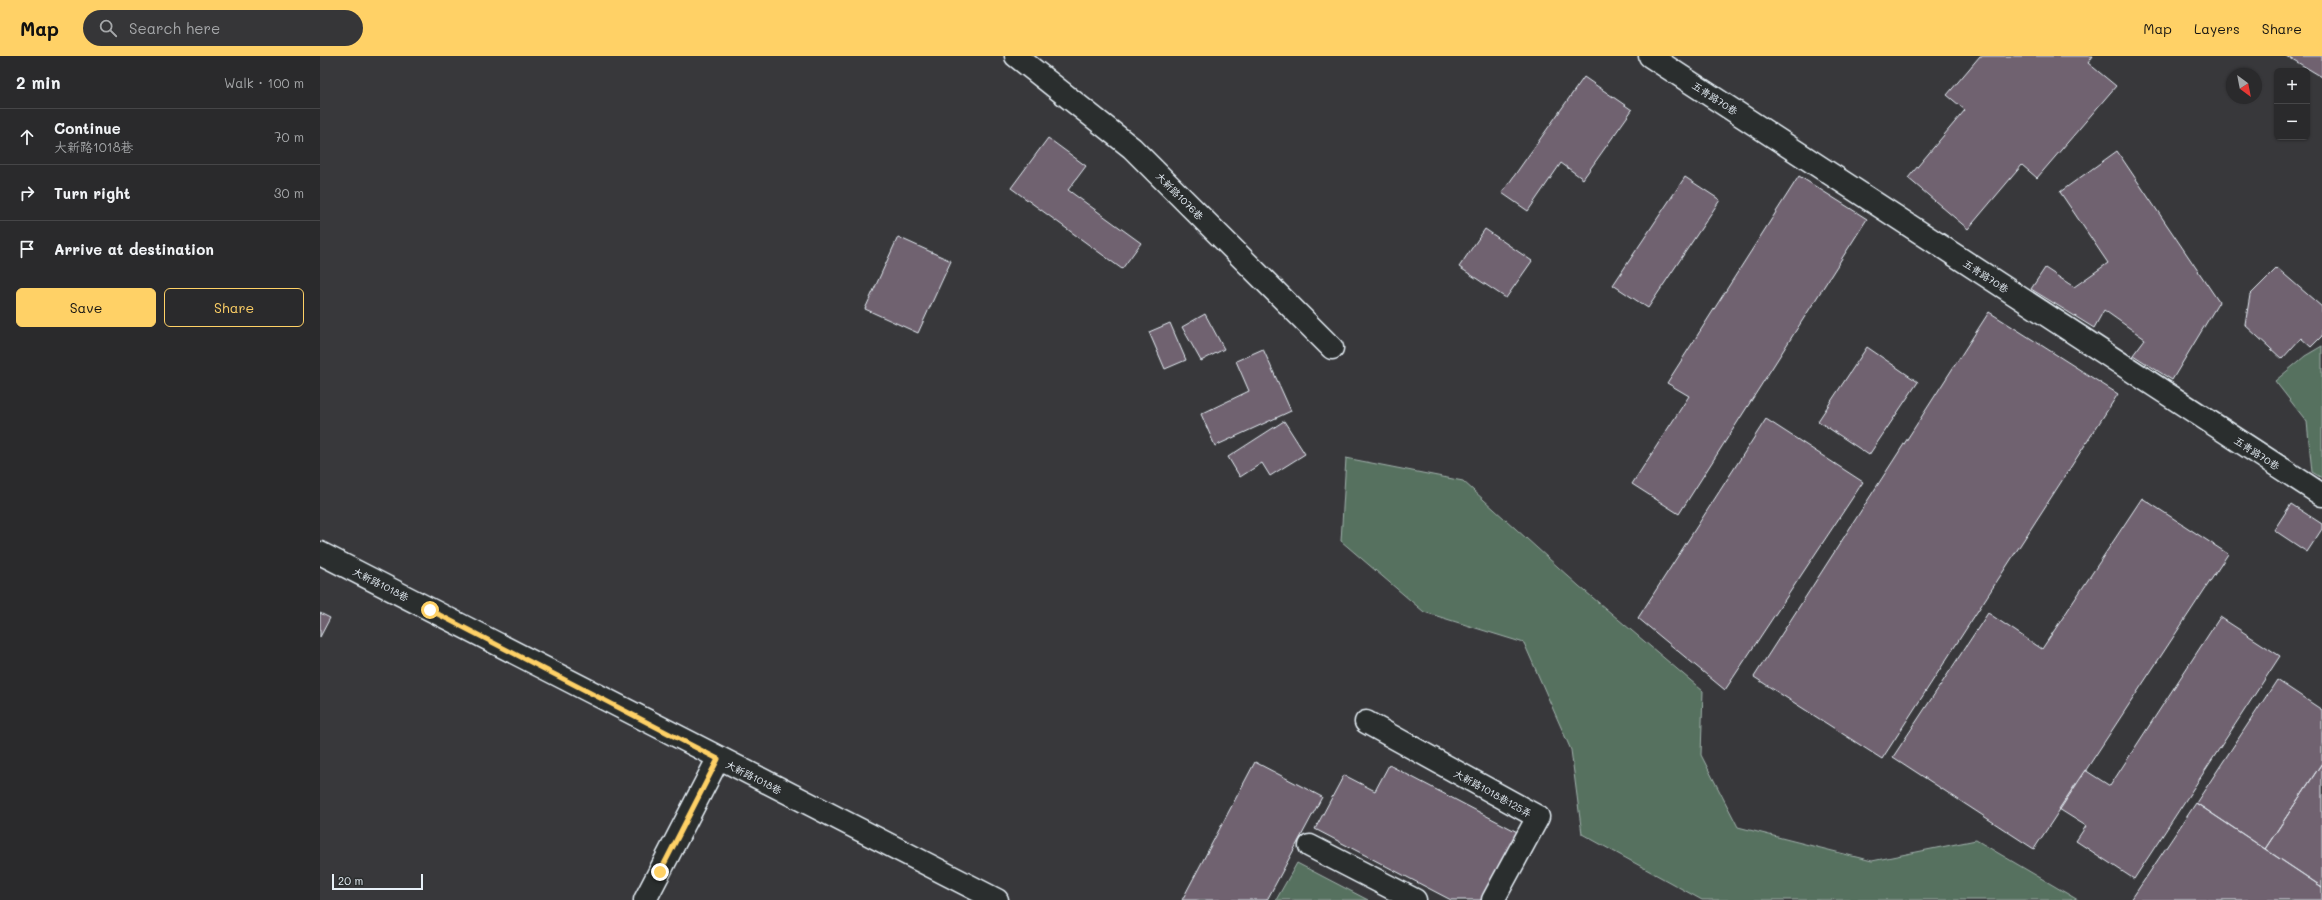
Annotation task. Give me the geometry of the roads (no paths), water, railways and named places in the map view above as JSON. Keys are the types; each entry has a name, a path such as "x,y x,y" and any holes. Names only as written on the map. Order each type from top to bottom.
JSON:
{"street":[{"name":"大新路1076巷","path":"1016,56 1132,148 1332,348"},
{"name":"五青路70巷","path":"1650,56 2322,495"},
{"name":"大新路1018巷","path":"320,553 718,759 997,900"},
{"name":"大新路1018巷125弄","path":"1366,722 1538,818 1493,900"},
{"path":"645,900 718,759"},
{"path":"1310,846 1415,900"}]}
